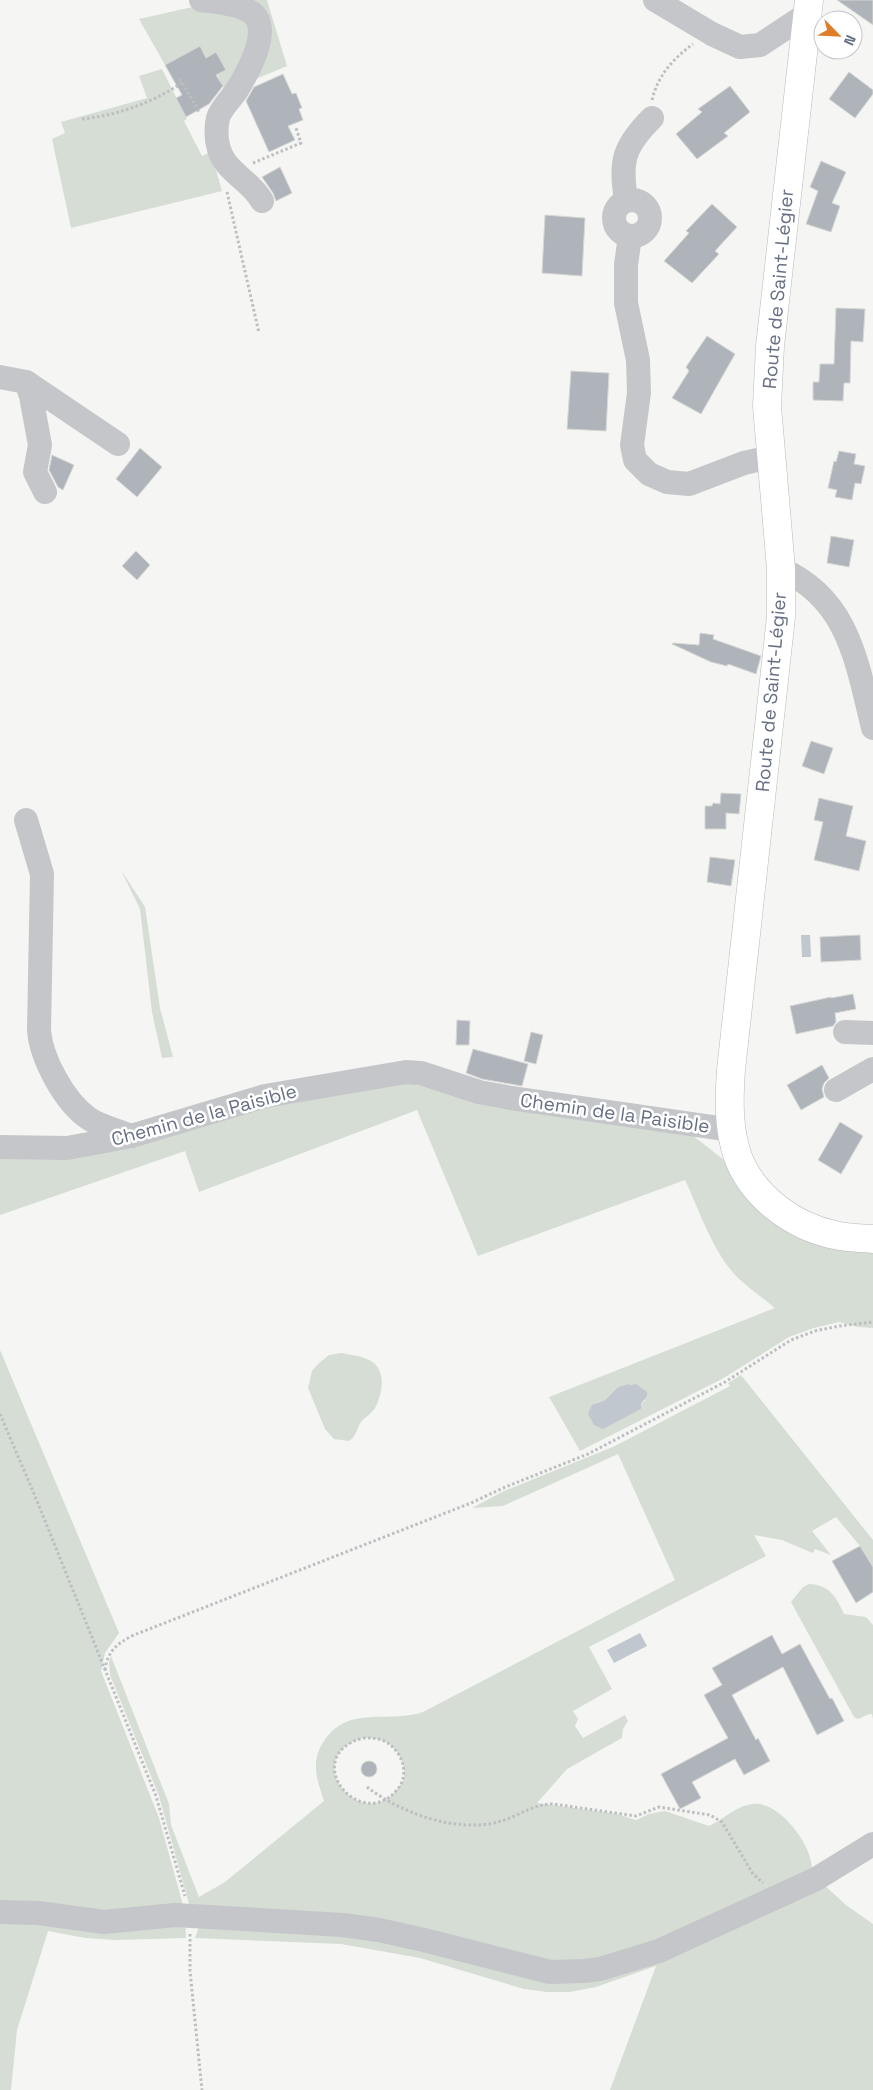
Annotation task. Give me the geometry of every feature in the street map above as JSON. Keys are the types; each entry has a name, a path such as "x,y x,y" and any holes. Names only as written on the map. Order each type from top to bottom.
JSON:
{"main road":[{"name":"Route de Saint-Légier","path":"808,7 770,346 767,406 781,569 782,609 731,1070 729,1104 738,1157 762,1194 781,1212 820,1231 834,1235 873,1239"}],"street":[{"path":"200,0 249,10 258,20 260,28 258,45 251,64 218,118 218,146 230,170 252,186 262,201"},
{"path":"655,0 705,30 740,47 760,45 808,7"},
{"path":"652,118 638,132 629,145 623,177 626,200 635,200 643,204 648,210 650,217 648,227 642,233 630,236 626,265 626,303 638,360 639,393 632,445 635,460 649,474 667,482 689,484 771,456"},
{"path":"0,377 26,382 118,444"},
{"path":"26,382 31,396 40,445 35,472 45,492"},
{"path":"781,569 812,586 837,617 853,647 873,728"},
{"path":"26,820 42,874 39,1030 41,1046 57,1080 81,1112 92,1120 131,1136"},
{"path":"844,1032 873,1033"},
{"path":"836,1090 873,1069"},
{"name":"Chemin de la Paisible","path":"0,1147 67,1148 131,1136 265,1096 406,1072 421,1073 479,1092 511,1098 732,1130"},
{"path":"0,1912 38,1913 104,1922 174,1915 333,1925 379,1930 534,1969 558,1972 600,1969 659,1951 832,1870 873,1844"}],"path":[{"path":"652,118 654,92 663,74 674,58 696,42 705,30"},
{"path":"180,79 199,113 218,118"},
{"path":"82,119 108,116 130,109 163,95 182,83"},
{"path":"259,333 225,187 230,170 301,143 296,128"},
{"path":"105,1670 106,1661 116,1645 134,1635 454,1510 588,1454 725,1382 791,1340 815,1331 873,1322"},
{"path":"0,1414 19,1455 156,1796 190,1916 190,1971 202,2090"},
{"path":"363,1738 380,1739 395,1749 401,1758 405,1771 403,1782 396,1792 384,1800 371,1802 356,1800 343,1791 338,1784 335,1767 338,1758 341,1752 355,1740 363,1738"},
{"path":"367,1787 384,1800 433,1819 468,1825 496,1822 511,1818 540,1804 636,1816 659,1807 710,1815 722,1822 757,1878 768,1886 787,1892"}],"shaded area":[{"path":"232,0 267,0 287,66 246,83 263,39"},
{"path":"197,6 228,8 254,29 227,94 217,75 226,70 216,52 206,58 165,65 139,19"},
{"path":"162,69 187,119 184,121 202,156 211,152 222,191 71,228 52,139 65,133 61,122 147,98 139,76"},
{"path":"121,870 145,907 160,1008 173,1057 162,1058 152,1012 140,909"},
{"path":"801,935 810,935 811,957 802,957"},
{"path":"386,1079 687,1131 724,1160 741,1190 873,1249 873,1328 858,1327 839,1322 789,1337 722,1379 580,1451 549,1397 775,1308 736,1276 720,1255 685,1180 478,1256 417,1110 199,1192 185,1151 0,1215 0,1154","holes":["628,1384 632,1385 645,1400 640,1410 633,1412 596,1403 605,1400 618,1387"]},
{"path":"0,1350 119,1633 105,1653 101,1671 159,1818 183,1905 119,1919 0,1909"},
{"path":"342,1353 369,1360 375,1364 379,1369 382,1382 380,1396 375,1408 361,1422 355,1435 349,1441 334,1439 325,1429 308,1388 312,1371 318,1364 329,1355"},
{"path":"741,1375 873,1540 873,1567 860,1546 836,1517 812,1531 831,1555 815,1549 813,1553 782,1540 754,1535 766,1556 589,1647 612,1689 573,1711 578,1719 575,1726 583,1738 625,1715 628,1721 623,1729 622,1738 567,1769 537,1803 617,1814 636,1820 649,1814 665,1811 709,1826 741,1807 753,1804 763,1805 784,1817 793,1827 807,1850 812,1871 684,1932 584,1967 191,1911 159,1796 110,1675 109,1662 111,1656 169,1804 171,1825 199,1897 225,1882 324,1801 317,1778 316,1763 320,1748 334,1730 345,1723 357,1719 410,1715 423,1712 675,1580 618,1454 503,1506 472,1508 504,1491 615,1446 730,1386 728,1383","holes":["363,1738 381,1740 391,1745 399,1755 404,1766 401,1784 386,1799 370,1804 355,1800 343,1789 336,1776 335,1761 344,1748"]},
{"path":"636,1384 647,1392 647,1396 641,1404 641,1409 603,1429 594,1425 588,1414 592,1405 605,1400 618,1387"},
{"path":"809,1584 827,1589 835,1597 844,1614 866,1617 873,1625 873,1719 872,1714 858,1719 854,1717 791,1602 803,1587"},
{"path":"640,1633 647,1646 614,1663 607,1650"},
{"path":"822,1883 846,1905 873,1924 873,2090 610,2090 656,1966 596,1987 570,1992 547,1992 524,1989 420,1958 341,1944 195,1938 199,1927 342,1929 558,1976"},
{"path":"0,1915 185,1919 186,1938 116,1940 85,1938 48,1931 17,2030 11,2090 0,2090"}],"building":[{"path":"837,0 873,0 873,25 863,18 863,10 851,10"},
{"path":"200,46 206,58 216,52 226,70 216,75 223,86 209,104 186,117 176,98 182,95 165,65"},
{"path":"849,72 873,90 873,94 855,118 829,99"},
{"path":"283,74 292,94 296,93 302,108 299,109 303,120 288,126 295,140 269,152 246,101 254,87"},
{"path":"730,86 750,112 724,133 728,136 697,159 676,134 702,112 698,109"},
{"path":"821,161 846,172 832,203 840,206 831,232 806,224 818,191 810,187"},
{"path":"280,167 292,193 276,201 262,177"},
{"path":"712,204 737,227 715,251 719,254 692,283 664,261 689,233 686,231"},
{"path":"545,215 585,218 582,276 542,273"},
{"path":"836,308 865,309 863,342 851,341 850,383 844,383 843,401 813,400 813,382 819,382 820,364 834,364"},
{"path":"707,336 735,354 701,414 672,398 689,371 686,367"},
{"path":"571,371 609,373 606,431 567,429"},
{"path":"140,448 162,467 137,497 116,479"},
{"path":"839,451 856,454 854,464 865,466 861,484 855,483 852,500 835,497 837,490 828,488 834,461 836,462"},
{"path":"52,455 74,465 63,490 58,487 49,470"},
{"path":"831,536 854,540 849,567 827,563"},
{"path":"136,551 150,565 137,580 122,566"},
{"path":"700,633 714,635 713,639 761,656 756,674 728,664 727,666 711,662 672,644 699,645"},
{"path":"811,741 833,748 824,774 802,766"},
{"path":"721,793 741,794 739,814 726,813 726,829 705,829 705,806 712,806 713,803 720,804"},
{"path":"819,798 853,806 846,836 866,841 859,871 814,860 823,822 814,820"},
{"path":"710,857 735,860 731,886 707,882"},
{"path":"860,935 861,960 821,962 820,937"},
{"path":"853,994 856,1009 835,1013 836,1022 833,1026 796,1034 790,1006"},
{"path":"457,1020 470,1021 469,1045 456,1045"},
{"path":"531,1032 543,1035 536,1064 524,1061"},
{"path":"473,1049 528,1064 522,1086 482,1079 466,1073"},
{"path":"822,1065 829,1078 824,1083 822,1089 824,1097 801,1110 787,1085"},
{"path":"840,1122 863,1136 841,1174 818,1160"},
{"path":"860,1546 873,1567 873,1592 856,1603 832,1561"},
{"path":"772,1635 782,1654 800,1644 844,1721 817,1735 783,1667 732,1695 756,1740 758,1738 770,1761 744,1775 735,1759 692,1782 701,1798 680,1809 661,1774 728,1738 704,1695 722,1685 712,1668"},
{"path":"369,1761 375,1763 377,1769 375,1775 369,1777 363,1775 361,1769 363,1763"}]}
